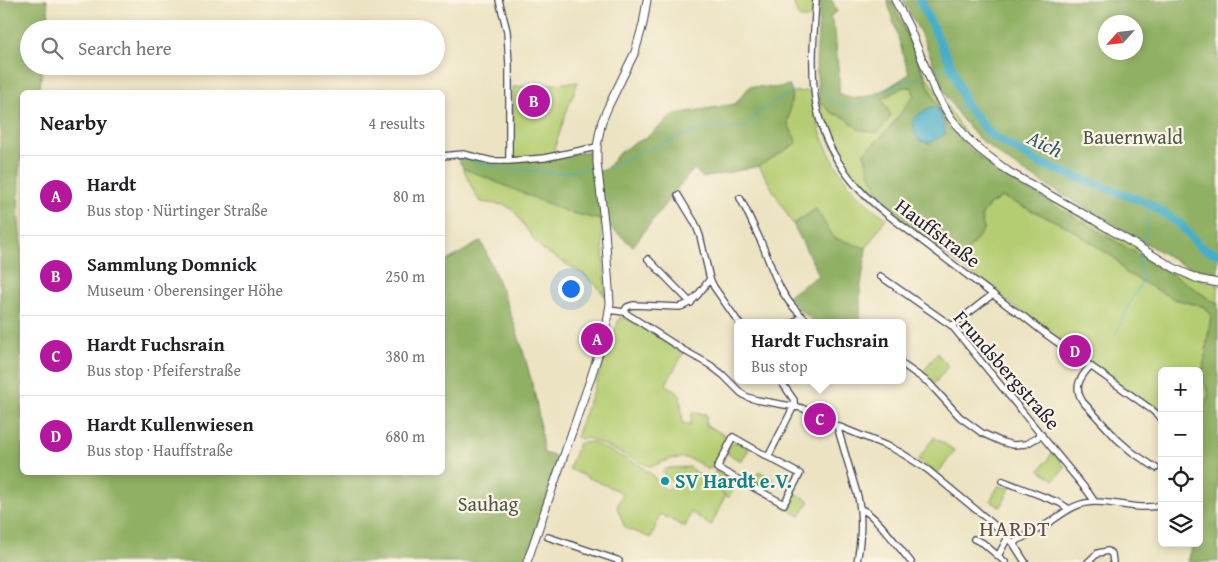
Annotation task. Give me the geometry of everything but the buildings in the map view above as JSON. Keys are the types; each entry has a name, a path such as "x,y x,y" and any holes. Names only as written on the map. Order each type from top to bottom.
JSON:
{"main road":[{"path":"527,562 603,340 609,310 606,238 599,184 598,135 602,121 635,52 647,0"},
{"path":"895,0 920,52 936,94 955,123 978,149 1009,172 1174,268 1198,279 1218,283"}],"street":[{"path":"499,0 506,31 509,66 509,161"},
{"name":"Hauffstraße","path":"816,0 812,62 816,107 821,126 835,156 852,180 873,202 912,234 1158,415"},
{"path":"445,156 463,154 492,161 509,161 544,158 597,147"},
{"path":"678,195 695,223 700,236 710,279 736,319"},
{"path":"740,198 780,290 792,307 805,319"},
{"path":"648,260 691,303"},
{"name":"Frundsbergstraße","path":"880,276 952,326 1095,502"},
{"path":"624,312 627,307 633,305 686,306 691,303 710,279"},
{"path":"952,326 993,294"},
{"path":"609,310 624,312 710,365 747,397 802,408 837,426 892,448 913,460 934,475 1008,537 1025,562"},
{"path":"799,319 802,316"},
{"path":"1090,366 1080,379 1078,386 1079,397 1117,439 1156,468"},
{"path":"906,367 928,383 960,417 990,437 1008,444 1020,445 1042,435"},
{"path":"768,457 794,406 794,400 783,384"},
{"path":"837,426 861,509 861,537 857,562"},
{"path":"733,437 768,457 800,474 784,504 717,468 733,437"},
{"path":"1003,481 1069,508"},
{"path":"1013,543 1044,526 1069,508 1095,502 1146,507 1158,506"},
{"path":"861,509 868,513 884,529 911,562"},
{"path":"548,537 617,560 618,562"},
{"path":"998,556 1008,537"},
{"path":"974,539 1005,562"},
{"path":"1088,562 1096,554 1108,551 1112,554 1113,562"}],"green space":[{"name":"Sauhag","path":"0,0 47,0 49,17 49,20 20,20 20,75 42,75 39,90 20,90 18,213 20,233 20,475 445,475 445,262 481,241 498,280 526,360 536,400 544,453 558,457 550,498 527,562 0,562"},
{"path":"793,0 813,0 812,18 800,18"},
{"path":"820,0 832,0 837,12 830,16 835,32 839,93 847,97 865,97 885,89 909,74 887,0 890,0 948,128 953,130 964,144 977,156 1013,181 1180,279 1218,305 1218,562 1188,562 1192,547 1203,547 1203,408 1208,391 1203,382 1203,370 1211,315 1205,307 1174,299 1126,273 1116,259 1066,226 1002,197 988,206 981,217 984,229 958,264 886,210 870,174 864,153 889,129 914,95 912,87 903,87 882,99 891,115 877,133 858,129 846,118 832,113 819,101 816,64"},
{"path":"890,0 892,0 901,17 925,74 978,152 1005,173 1078,213 1171,269 1218,285 1218,305 1180,279 1013,181 977,156 964,144 953,130 948,128"},
{"name":"Bauernwald","path":"903,0 1218,0 1218,275 1183,265 1009,162 977,137 960,117 945,94 924,40"},
{"path":"578,82 552,156 512,158 513,87"},
{"path":"789,85 792,92 788,124 797,143 759,166 703,178 694,169 633,246 601,220 568,212 463,168 457,157 457,155 509,162 593,151 595,172 606,169 619,153 632,144 646,138 675,114 735,104 750,86 774,88"},
{"path":"903,87 912,87 914,95 889,129 864,153 870,174 886,210 862,189 840,159 824,125 819,101 832,113 846,118 858,129 891,115 882,99"},
{"path":"810,91 817,123 837,167 856,193 886,218 866,248 834,238 816,209 793,224 759,166 797,143 788,124 792,92"},
{"path":"463,168 568,212 601,220 606,297 583,274 543,250 514,211 505,205 481,202 476,196"},
{"path":"1002,197 1066,226 1116,259 1126,273 1174,299 1205,307 1211,315 1203,370 1203,367 1158,367 1158,412 958,264 984,229 981,217 988,206"},
{"path":"816,209 834,238 866,248 860,292 859,319 811,319 788,296 819,275 793,224"},
{"path":"620,317 645,328 683,354 666,384 680,395 683,424 691,424 692,413 706,414 706,425 730,438 713,468 706,469 693,460 686,458 673,459 651,467 588,438 581,439 576,437"},
{"path":"937,353 948,366 935,383 922,374"},
{"path":"1203,382 1208,391 1203,408"},
{"path":"934,437 955,451 937,474 918,460"},
{"path":"591,442 641,466 666,491 674,484 662,471 669,468 690,467 725,496 711,526 691,512 685,527 660,514 651,538 625,528 617,507 623,493 569,469 579,443"},
{"path":"736,442 749,449 742,461 726,453 731,444"},
{"path":"1053,452 1065,467 1054,480 1040,470"},
{"path":"716,471 738,482 729,497 711,479"},
{"path":"759,471 774,480 767,493 752,484"},
{"path":"999,485 1005,488 1011,486 1001,507 990,501"},
{"path":"793,492 810,501 800,516 784,507"}],"water":[{"path":"931,107 937,108 939,111 945,134 930,143 919,141 914,131 913,120"}],"waterway":[{"name":"Aich","path":"920,0 952,67 966,105 991,135 1039,163 1150,204 1180,224 1200,247 1218,254"},
{"path":"936,71 952,67"},
{"path":"819,89 825,92 832,100 847,108 878,97 881,93 895,85 922,76"},
{"path":"608,167 686,134 718,127 741,129 750,123 759,111 792,92"},
{"path":"956,110 966,105"},
{"path":"458,157 507,171 531,170 555,174 589,168"},
{"path":"1144,242 1150,204"},
{"path":"1115,335 1143,280 1138,258 1140,253"}],"place":[{"name":"Sammlung Domnick","path":"534,101"},
{"name":"Hardt","path":"597,339"},
{"name":"Hardt Kullenwiesen","path":"1075,351"},
{"name":"Hardt Fuchsrain","path":"820,419"},
{"name":"SV Hardt e.V.","path":"665,481"}],"district":[{"name":"HARDT","path":"1015,528"}]}
